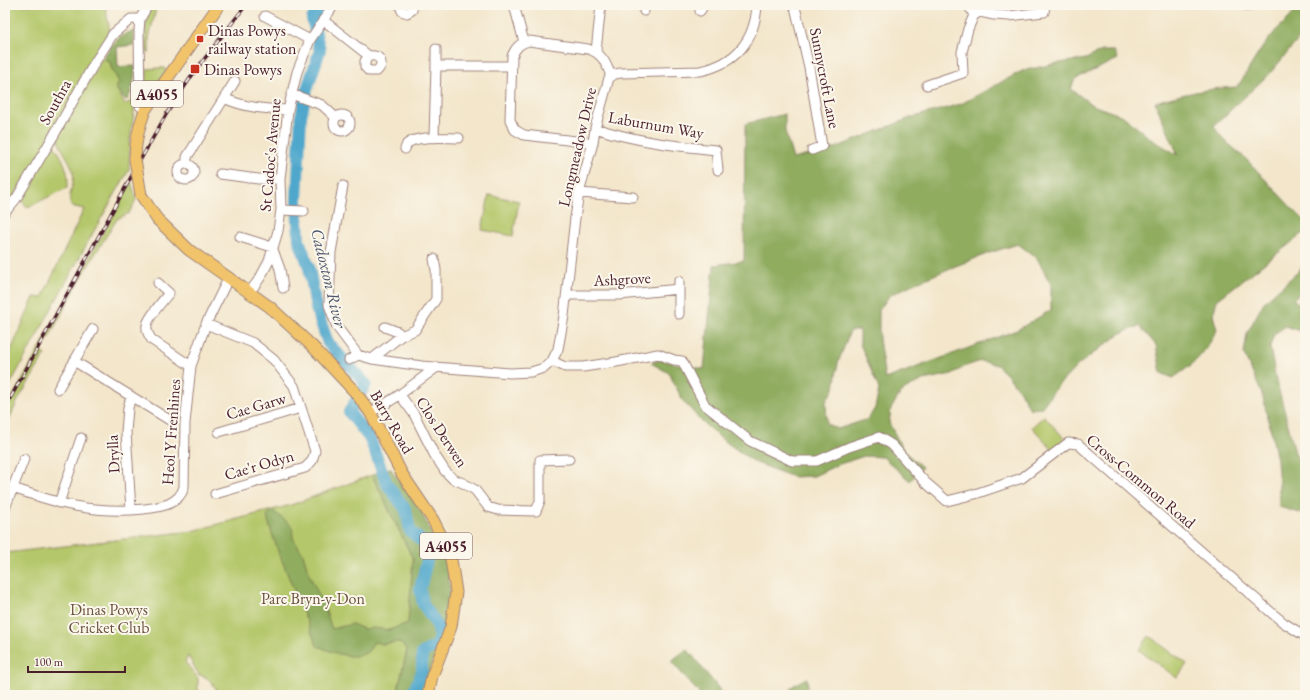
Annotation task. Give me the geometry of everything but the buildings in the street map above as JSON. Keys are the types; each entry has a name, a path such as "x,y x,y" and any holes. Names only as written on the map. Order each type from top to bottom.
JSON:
{"main road":[{"name":"A4055","path":"145,110 219,5"},
{"name":"Barry Road","path":"145,110 136,138 135,159 141,195 157,219 189,250 270,307 313,348 359,396 370,412 402,474 434,520 450,553 456,592 451,627 432,676 428,695"}],"street":[{"path":"145,110 140,106 138,31 140,19 148,5"},
{"name":"St Cadoc's Avenue","path":"249,293 260,278 269,261 272,246 278,231 281,210 280,179 288,110 296,72 310,40 334,5"},
{"path":"400,5 401,9 407,13 411,11 413,5"},
{"path":"514,5 524,42"},
{"path":"596,51 601,5"},
{"name":"Longmeadow Drive","path":"552,361 558,349 564,316 579,193 593,143 595,128 611,76 621,74 700,71 712,69 735,55 747,41 757,14 757,5"},
{"name":"Sunnycroft Lane","path":"794,5 809,67 822,146 812,150"},
{"path":"968,5 974,15"},
{"path":"927,85 963,73 962,52 968,29 974,15 980,12 1009,16 1031,14 1044,12 1045,5"},
{"path":"266,16 310,40"},
{"name":"Southra","path":"5,212 16,199 95,62 113,34 130,19 140,19"},
{"path":"321,24 369,56"},
{"path":"593,143 524,135 515,130 510,120 512,56 515,49 524,42 535,41 596,51 605,61 611,76"},
{"path":"434,138 436,49"},
{"path":"436,66 511,66"},
{"path":"187,164 187,157 235,81"},
{"path":"291,94 322,105 335,117"},
{"path":"224,98 237,104 251,107 288,110"},
{"name":"Laburnum Way","path":"595,128 634,139 669,145 716,150 718,170"},
{"path":"405,149 411,140 459,138"},
{"path":"220,174 258,179 280,179"},
{"path":"343,186 331,252 329,305 337,328 358,355 372,359 422,366 522,373 544,368 552,361"},
{"path":"579,193 633,197"},
{"path":"281,210 304,211"},
{"path":"240,237 272,246 280,269 283,288"},
{"path":"372,359 401,336 415,330 436,299 436,270 434,259"},
{"name":"Heol Y Frenhines","path":"13,488 59,502 96,510 132,510 168,505 175,502 183,492 185,484 185,407 191,366 206,324 229,277"},
{"path":"158,283 169,292 148,322 147,329 149,335 152,340 191,366"},
{"name":"Ashgrove","path":"567,295 619,295 679,285 679,314"},
{"name":"Cae'r Odyn","path":"206,324 246,340 269,355 292,384 314,446 314,456 310,463 299,470 215,494"},
{"path":"384,327 398,332 401,336"},
{"path":"58,389 93,329"},
{"name":"Cross-Common Road","path":"552,361 565,367 583,367 658,354 674,360 682,361 705,405 750,440 762,447 792,461 817,461 849,447 879,437 892,445 925,482 948,501 975,494 1022,478 1068,443 1078,444 1273,614 1305,636"},
{"path":"349,360 358,355"},
{"path":"74,361 171,421"},
{"path":"370,412 400,395 437,367"},
{"name":"Clos Derwen","path":"400,395 414,414 434,454 445,471 452,479 476,490 488,507 498,510 536,511 540,501 540,460 569,459"},
{"name":"Drylla","path":"131,396 128,408 126,432 132,510"},
{"name":"Cae Garw","path":"219,432 301,408"},
{"path":"59,502 81,438"},
{"path":"5,508 24,459"}],"green space":[{"path":"5,5 105,5 110,31 37,161 5,208"},
{"path":"152,5 157,5 149,38 149,53 147,52 145,28 147,17"},
{"path":"1297,5 1305,5 1305,32 1271,72 1214,126 1225,141 1248,161 1305,221 1305,232 1217,300 1213,315 1217,330 1194,363 1173,378 1161,373 1156,345 1139,326 1121,333 1078,365 1057,387 1041,408 1030,409 1021,393 997,365 981,361 966,366 952,374 923,380 901,392 891,409 889,423 904,451 922,467 910,481 883,457 864,456 837,465 814,476 793,477 754,462 723,440 702,422 683,401 669,373 651,363 658,360 704,369 714,265 744,261 745,124 785,114 785,131 793,159 835,148 910,118 961,104 1022,71 1086,59 1102,51 1114,51 1118,59 1075,79 1071,89 1092,105 1123,116 1151,139 1178,155 1155,102 1196,92 1237,87 1269,39 1296,9","holes":["1018,244 1037,258 1051,285 1051,310 1017,330 885,379 879,339 879,310 890,295 953,267","860,330 860,344 879,389 875,408 868,419 838,429 827,424 826,401 834,389 838,363 850,331"]},
{"path":"134,31 134,45 117,47 118,67 135,66 131,91 128,99 125,100 116,88 119,82 110,62 103,58 119,38"},
{"path":"103,57 110,62 119,82 116,88 125,104 132,101 134,93 135,105 130,141 129,170 5,394 5,358 12,348 34,297 42,298 84,209 71,206 70,198 74,176 70,163 61,147 58,137"},
{"path":"165,68 166,70 146,98 147,69"},
{"path":"53,144 60,154 67,171 67,188 26,207 21,199"},
{"path":"131,182 136,200 129,213 117,219 86,269 41,352 45,355 18,400 5,429 5,411"},
{"path":"489,195 519,201 513,236 482,230"},
{"path":"1305,261 1305,294 1301,292 1293,299 1305,309 1305,333 1286,326 1274,334 1270,347 1276,380 1295,453 1305,476 1305,508 1300,513 1279,507 1277,460 1271,431 1262,394 1244,354 1247,333 1264,302 1299,271"},
{"path":"1044,416 1065,439 1053,450 1032,427"},
{"name":"Parc Bryn-y-Don","path":"390,468 419,507 448,567 452,612 433,661 422,695 397,695 407,650 399,642 383,644 374,642 367,652 356,656 342,655 317,646 278,551 267,516 272,510 292,526 293,538 303,554 309,574 324,606 332,629 352,624 364,629 373,628 389,630 408,623 413,559 372,475"},
{"path":"372,475 413,559 407,650 397,695 219,695 209,680 199,675 188,656 185,662 198,678 198,695 5,695 5,553 192,531 291,505"},
{"path":"1149,636 1187,664 1177,678 1139,650"},
{"path":"687,649 724,695 699,695 671,661"},
{"path":"807,678 808,686 802,695 785,695 795,684"}],"waterway":[{"name":"Cadoxton River","path":"321,5 312,19 320,50 307,89 301,116 297,200 299,240 309,267 316,308 328,343 366,384 349,412 370,439 387,484 406,510 410,531 430,548 420,589 423,604 438,627 439,644 422,653 422,671 412,695"}],"railway":[{"path":"5,408 167,113 195,71 246,5"}],"place":[{"name":"Dinas Powys railway station","path":"200,39"},
{"name":"Dinas Powys","path":"195,69"}],"park label":[{"name":"Dinas Powys Cricket Club","path":"109,618"}]}
